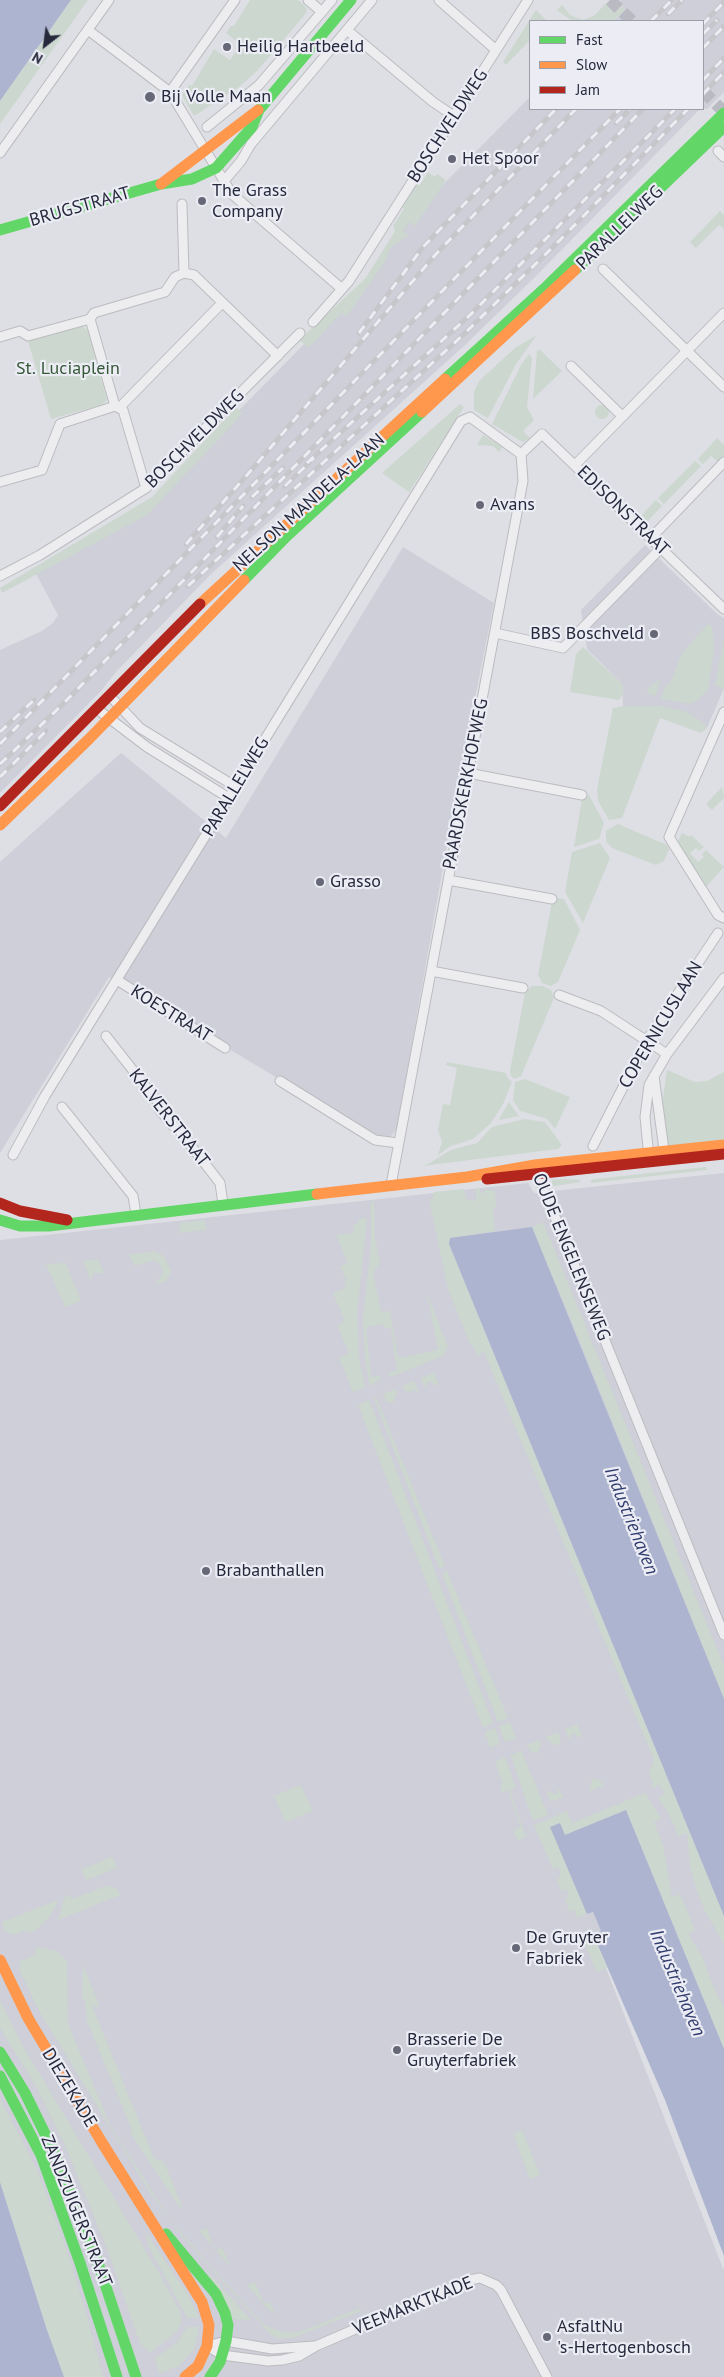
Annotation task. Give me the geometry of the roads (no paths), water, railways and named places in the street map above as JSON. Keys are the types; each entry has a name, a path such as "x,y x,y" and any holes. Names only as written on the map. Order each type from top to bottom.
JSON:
{"main road":[{"path":"161,184 259,110 351,0"},
{"path":"161,184 192,179 216,168 252,127 259,110"},
{"name":"PARALLELWEG","path":"517,320 719,128 724,113"},
{"name":"BRUGSTRAAT","path":"0,230 161,184"},
{"name":"NELSON MANDELA-LAAN","path":"0,806 224,580 517,320"},
{"name":"NELSON MANDELA-LAAN","path":"0,825 120,707 287,536 517,320"},
{"path":"536,1170 665,1156 724,1145"},
{"path":"665,1156 724,1154"},
{"name":"OUDE ENGELENSEWEG","path":"0,1220 33,1227 536,1170"},
{"name":"OUDE ENGELENSEWEG","path":"0,1203 28,1212 80,1221"},
{"name":"DIEZEKADE","path":"0,1960 28,2018 145,2212 202,2302 209,2325 207,2346"},
{"name":"ZANDZUIGERSTRAAT","path":"0,2052 24,2093 52,2148 94,2251 135,2373"},
{"name":"ZANDZUIGERSTRAAT","path":"0,2076 41,2155 80,2263 117,2377"},
{"name":"DIEZEKADE","path":"145,2212 185,2255 216,2294 226,2319 226,2341"},
{"path":"210,2377 222,2355 226,2341"},
{"path":"185,2377 198,2366 207,2346"},
{"path":"135,2373 147,2377"}],"street":[{"path":"0,153 109,0"},
{"path":"170,92 235,0"},
{"path":"308,0 322,12"},
{"path":"207,127 259,85 332,0"},
{"path":"224,181 242,161 251,144 372,0"},
{"path":"439,0 496,50"},
{"name":"BOSCHVELDWEG","path":"313,322 342,289 528,0"},
{"path":"88,30 170,92 232,194 342,289"},
{"path":"346,30 433,102 454,116"},
{"path":"306,55 328,52"},
{"path":"182,204 184,273"},
{"path":"603,269 724,388"},
{"path":"0,337 20,331 28,336 90,319 94,313 165,292 175,277 184,273 194,275 278,356"},
{"path":"0,482 42,470 60,424 117,406 222,302"},
{"path":"575,465 724,313"},
{"path":"90,319 117,406 123,410 146,488"},
{"name":"BOSCHVELDWEG","path":"0,576 40,555 146,488 300,333"},
{"path":"571,366 622,416"},
{"name":"PARALLELWEG","path":"13,1155 45,1096 461,420 470,417 521,454"},
{"name":"EDISONSTRAAT","path":"521,454 542,434 723,605"},
{"name":"PAARDSKERKHOFWEG","path":"391,1185 523,481 521,454"},
{"path":"651,538 724,462"},
{"path":"494,633 563,648 661,548"},
{"path":"110,696 140,728 236,787"},
{"path":"97,708 108,719 147,747 230,798"},
{"path":"724,712 669,837 718,915 724,918"},
{"path":"468,773 582,795"},
{"path":"448,880 552,898"},
{"name":"COPERNICUSLAAN","path":"593,1146 647,1040 718,933"},
{"path":"431,971 523,988"},
{"name":"COPERNICUSLAAN","path":"649,1158 646,1101 649,1085 667,1054 724,978"},
{"name":"KOESTRAAT","path":"116,980 225,1048"},
{"path":"559,995 601,1011 667,1054"},
{"name":"KALVERSTRAAT","path":"106,1036 158,1101 159,1109 172,1125 178,1129 220,1183 223,1204"},
{"name":"COPERNICUSLAAN","path":"654,1075 665,1156"},
{"path":"280,1081 375,1140 398,1143"},
{"path":"62,1107 132,1196 136,1214"},
{"name":"OUDE ENGELENSEWEG","path":"536,1170 724,1635"},
{"name":"VEEMARKTKADE","path":"207,2346 222,2355 268,2361 299,2356 316,2346 469,2280 480,2278 496,2285 501,2290 547,2377"},
{"name":"VEEMARKTKADE","path":"207,2346 226,2341 272,2349 316,2346"}],"water":[{"path":"0,0 71,0 0,101"},
{"name":"Industriehaven","path":"532,1227 724,1699 724,1916 449,1244 450,1238"},
{"name":"Industriehaven","path":"626,1810 724,2049 724,2256 665,2100 593,1934 601,1931 593,1912 587,1914 550,1827 560,1823 565,1835"},
{"path":"0,2182 47,2330 64,2377 0,2377"}],"tunnel":[{"path":"610,0 631,20"},
{"path":"704,92 724,112"}],"railway":[{"path":"652,20 672,0"},
{"path":"668,14 682,0"},
{"path":"704,23 724,2"},
{"path":"704,33 717,20"},
{"path":"704,47 724,26"},
{"path":"704,79 724,58"},
{"path":"704,93 724,72"},
{"path":"359,333 423,247 555,110"},
{"path":"186,544 436,254 575,110"},
{"path":"0,744 619,110"},
{"path":"616,123 629,110"},
{"path":"0,764 60,707 642,110"},
{"path":"307,463 469,316 674,110"},
{"path":"188,586 463,335 560,240 687,110"},
{"path":"285,486 314,458"},
{"path":"252,497 283,468"},
{"path":"217,537 243,506"},
{"path":"0,732 34,700"},
{"path":"0,777 46,731"}],"place":[{"name":"Heilig Hartbeeld","path":"227,47"},
{"name":"Bij Volle Maan","path":"150,97"},
{"name":"Het Spoor","path":"452,159"},
{"name":"The Grass Company","path":"202,201"},
{"name":"Avans","path":"480,505"},
{"name":"BBS Boschveld","path":"654,634"},
{"name":"Grasso","path":"320,882"},
{"name":"Brabanthallen","path":"206,1571"},
{"name":"De Gruyter Fabriek","path":"516,1948"},
{"name":"Brasserie De Gruyterfabriek","path":"397,2050"},
{"name":"AsfaltNu 's-Hertogenbosch","path":"547,2337"}],"park label":[{"name":"St. Luciaplein","path":"68,369"}]}
